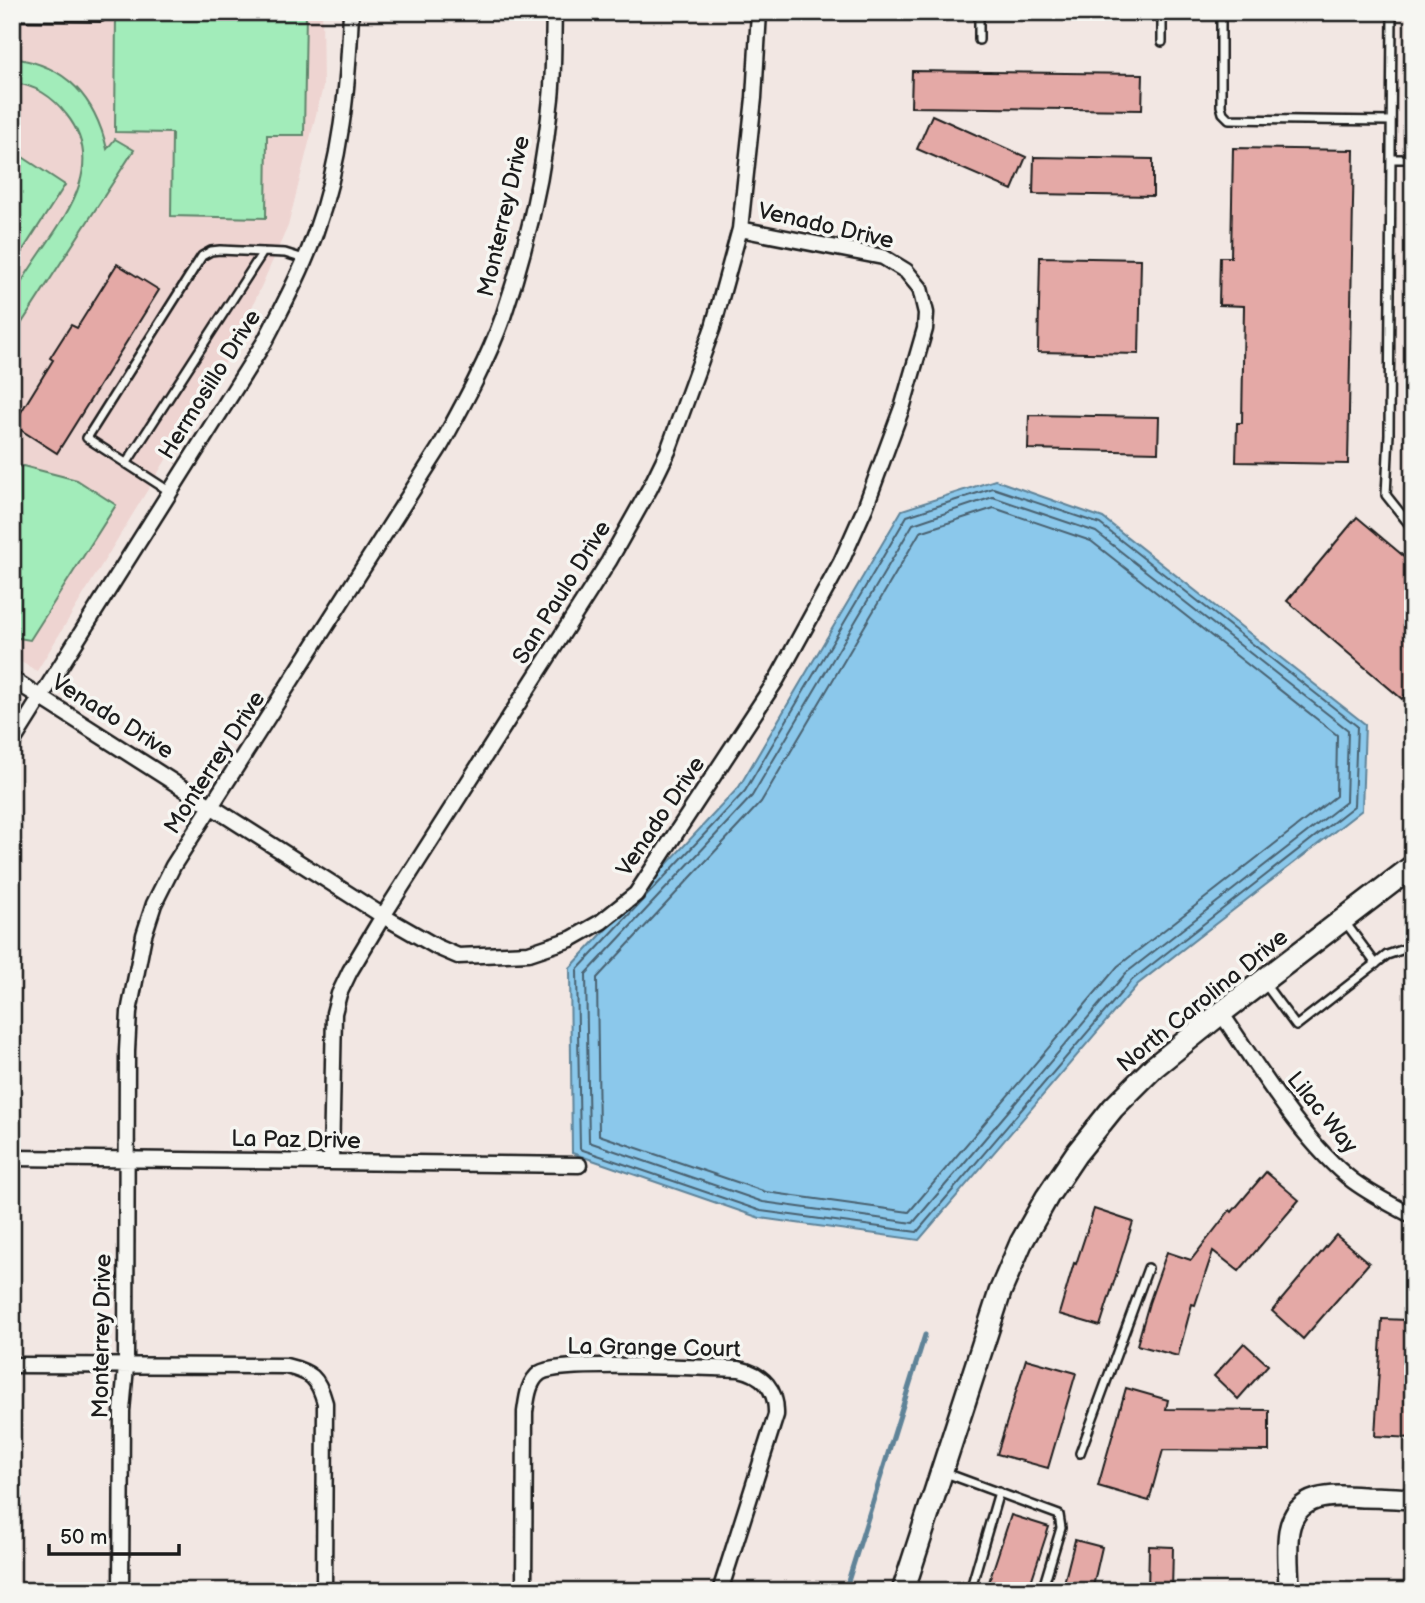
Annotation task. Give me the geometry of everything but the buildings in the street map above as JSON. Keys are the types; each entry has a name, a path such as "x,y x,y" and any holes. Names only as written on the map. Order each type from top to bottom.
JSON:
{"main road":[{"name":"North Carolina Drive","path":"903,1591 1000,1292 1021,1243 1076,1154 1113,1108 1154,1067 1413,866"}],"street":[{"name":"Hermosillo Drive","path":"12,743 265,341 304,259 315,235 332,178 342,129 351,12"},
{"name":"Monterrey Drive","path":"121,1591 122,1411 126,1367 128,1025 134,978 144,935 154,904 173,866 440,447 470,393 497,331 522,254 538,188 552,96 554,12"},
{"name":"San Paulo Drive","path":"331,1162 334,1013 339,994 383,916 576,614 650,488 691,392 723,295 740,229 754,99 759,12"},
{"name":"Venado Drive","path":"12,679 383,916 458,956 529,953 571,939 601,922 636,894 694,809 777,679 841,562 865,508 903,405 925,329 924,298 920,288 894,261 740,229"},
{"name":"Lilac Way","path":"1221,1013 1285,1105 1327,1157 1351,1180 1378,1199 1413,1216"},
{"name":"La Paz Drive","path":"12,1158 579,1166"},
{"path":"12,1365 286,1366 306,1371 321,1388 325,1403 324,1591"},
{"name":"La Grange Court","path":"524,1591 525,1412 528,1391 540,1373 551,1368 582,1366 739,1369 764,1379 771,1390 776,1415 720,1591"},
{"path":"1289,1591 1289,1532 1292,1520 1306,1503 1330,1495 1413,1499"}],"lane":[{"path":"12,16 101,17 101,12"},
{"path":"979,12 979,40"},
{"path":"1162,12 1162,42"},
{"path":"1221,12 1221,106 1229,119 1391,121"},
{"path":"1392,12 1389,434 1386,495 1413,529"},
{"path":"1391,159 1413,159"},
{"path":"169,491 87,438 202,256 220,250 285,253 304,259"},
{"path":"126,464 264,252"},
{"path":"1343,920 1376,964"},
{"path":"1263,981 1296,1026 1387,955 1413,946"},
{"path":"1080,1453 1148,1268"},
{"path":"942,1471 1059,1515 1061,1528 1042,1591"},
{"path":"970,1591 999,1492"}],"shaded area":[{"path":"12,12 322,12 323,87 288,226 233,350 37,671 12,657"}],"green space":[{"path":"116,12 306,12 304,135 267,135 266,218 171,216 172,133 115,132"},
{"path":"12,58 48,68 63,76 76,87 95,114 107,149 115,139 134,150 12,338 12,300 69,208 79,185 83,162 80,138 61,108 35,89 12,83"},
{"path":"12,150 65,185 12,267"},
{"path":"23,466 77,480 116,505 30,640 12,637 12,467"}],"water":[{"path":"995,480 1103,518 1365,724 1362,810 1138,984 919,1240 760,1218 572,1153 570,968 739,787 902,510"}],"waterway":[{"path":"845,1591 925,1335"}]}
